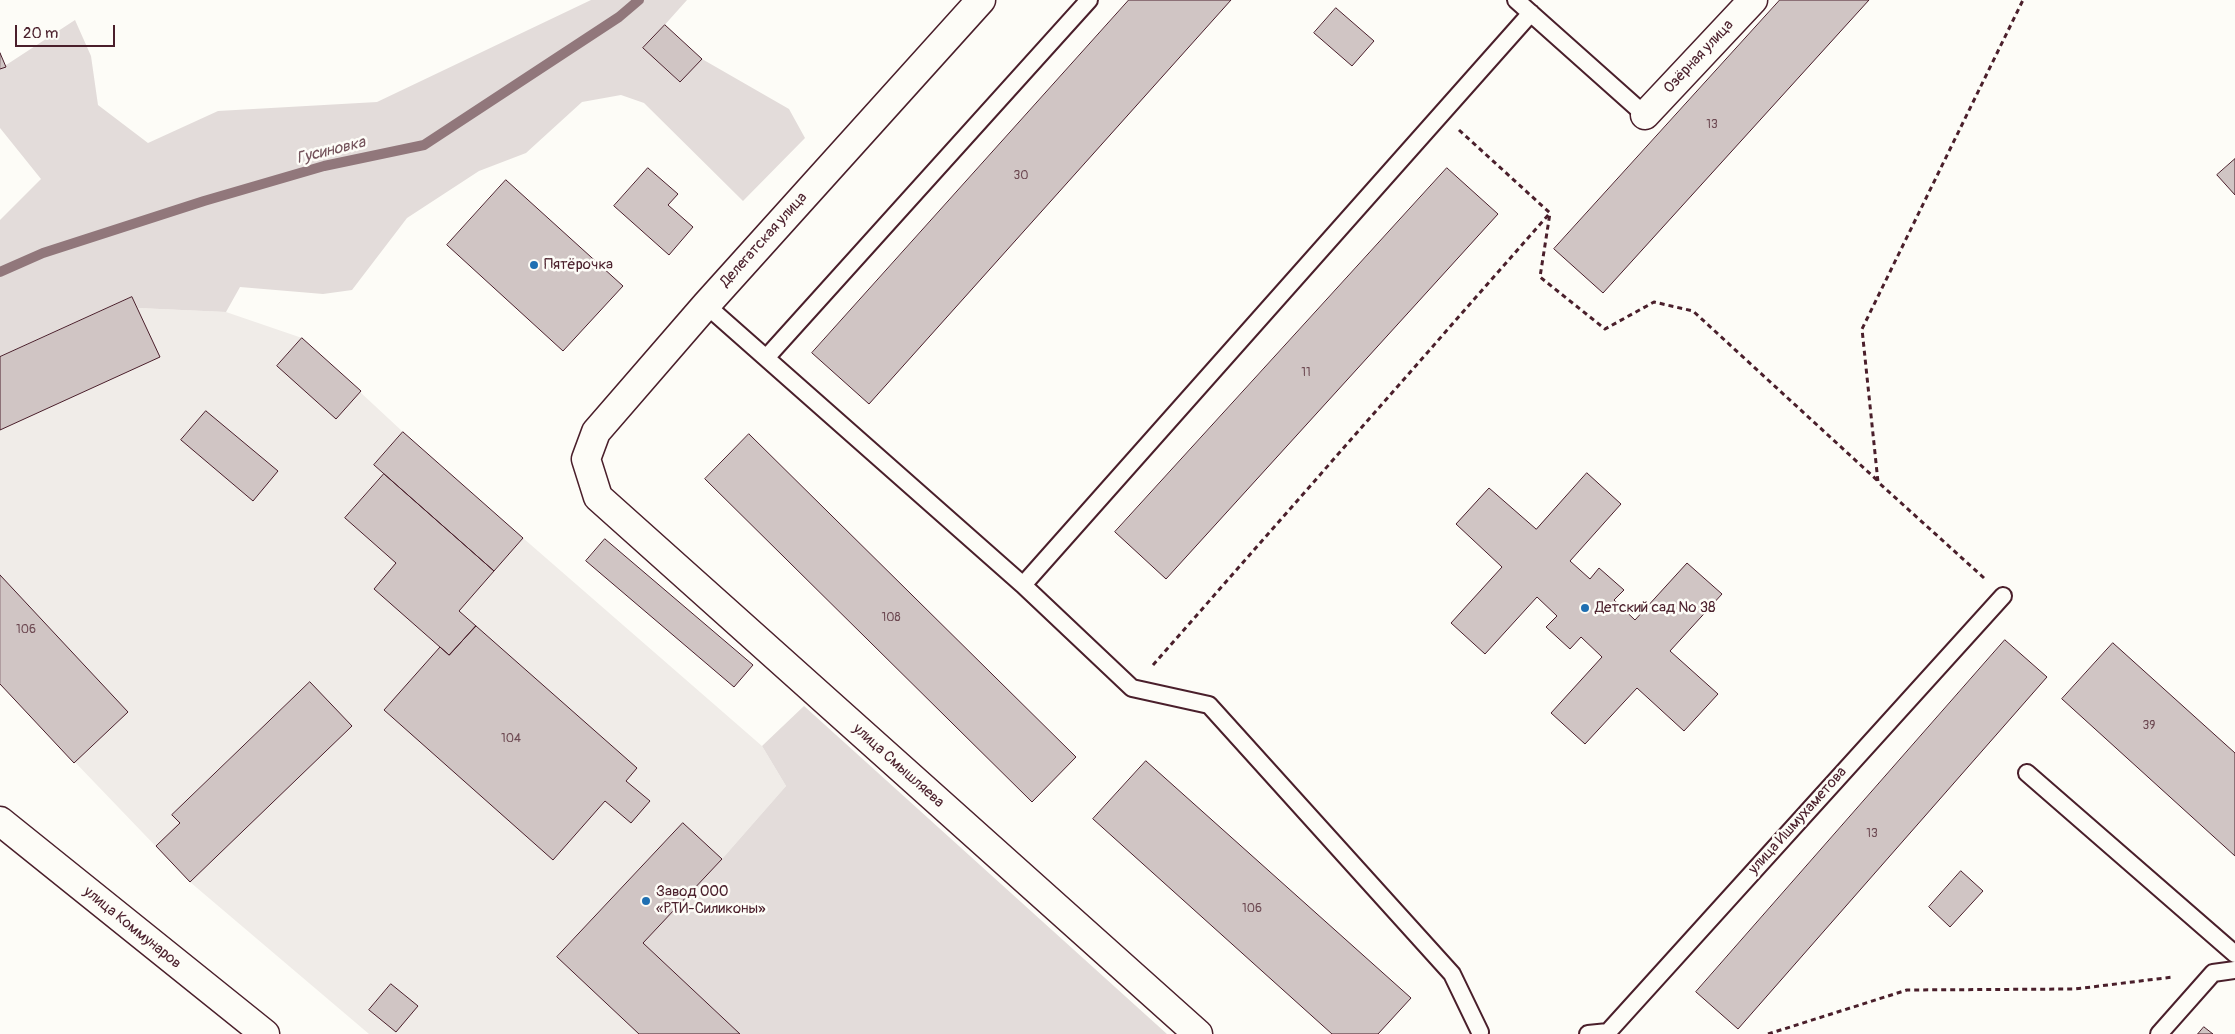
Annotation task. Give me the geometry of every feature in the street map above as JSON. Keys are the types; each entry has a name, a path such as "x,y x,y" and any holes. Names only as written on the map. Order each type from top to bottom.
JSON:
{"street":[{"name":"Делегатская улица","path":"598,497 586,459 596,432 706,305 981,0"},
{"name":"Озёрная улица","path":"1646,115 1753,0"},
{"name":"улица Смышляева","path":"598,497 1198,1034"},
{"name":"улица Коммунаров","path":"0,821 265,1034"}],"lane":[{"path":"766,358 1089,0"},
{"path":"1516,0 1646,115"},
{"path":"1023,585 1531,13"},
{"path":"706,305 1023,585 1132,688 1209,705 1452,974 1483,1033"},
{"name":"улица Ишмухаметова","path":"1588,1034 1608,1032 2003,596"},
{"path":"2027,773 2235,954"},
{"path":"2159,1034 2214,973 2235,970"}],"path":[{"path":"1878,482 1862,329 2023,0"},
{"path":"1441,114 1550,213"},
{"path":"1550,213 1540,277 1605,329 1654,302 1693,311 2003,596"},
{"path":"1132,688 1550,213"},
{"path":"1768,1034 1907,990 2075,989 2214,973"}],"shaded area":[{"path":"591,0 687,0 644,48 679,82 702,59 789,109 805,138 743,201 644,103 621,95 582,102 526,153 479,171 407,218 352,290 323,294 240,287 226,312 138,308 132,297 0,357 0,220 41,179 0,128 0,69 75,20 91,56 98,105 148,143 218,111 377,102"},
{"path":"132,297 138,308 226,312 302,338 403,432 374,465 384,474 494,571 523,538 762,746 786,786 722,859 644,943 740,1034 369,1034 190,882 0,684 0,357"},
{"path":"804,706 1167,1034 740,1034 643,943 722,859 786,786 762,746"}],"building":[{"path":"1129,0 1231,0 869,404 812,353"},
{"path":"1780,0 1869,0 1603,293 1554,249"},
{"path":"1336,8 1374,41 1352,66 1314,33"},
{"path":"665,25 702,59 680,82 643,48"},
{"path":"0,53 6,67 0,69"},
{"path":"2235,159 2235,195 2217,175"},
{"path":"648,168 678,194 668,205 693,227 669,255 614,206"},
{"path":"1447,168 1498,214 1166,579 1115,532"},
{"path":"506,180 623,286 563,351 447,245"},
{"path":"132,297 160,357 0,430 0,357"},
{"path":"302,338 361,391 336,419 277,366"},
{"path":"206,411 278,471 253,501 181,440"},
{"path":"403,432 523,538 494,571 374,465"},
{"path":"749,434 1076,757 1032,802 705,479"},
{"name":"Детский сад № 38","path":"1587,473 1621,504 1570,561 1590,579 1599,568 1624,590 1614,600 1635,620 1687,563 1722,594 1670,651 1718,694 1684,731 1637,688 1585,744 1551,713 1602,657 1581,637 1570,649 1546,627 1557,616 1537,597 1485,654 1451,623 1502,567 1456,524 1489,488 1536,529"},
{"path":"384,474 494,571 459,611 476,626 449,655 374,589 396,563 345,518"},
{"path":"605,539 753,665 734,687 586,561"},
{"path":"0,575 128,712 74,763 0,684"},
{"path":"476,626 637,768 626,781 650,801 631,823 605,801 553,860 384,710 440,647 449,655"},
{"path":"2005,640 2047,677 1738,1029 1696,992"},
{"path":"2113,643 2235,753 2235,856 2062,699"},
{"path":"310,682 352,726 190,882 156,846 180,823 172,815"},
{"path":"1146,761 1411,998 1378,1034 1332,1034 1093,819"},
{"name":"Завод ООО «РТИ-Силиконы»","path":"683,823 722,859 643,943 740,1034 639,1034 557,957"},
{"path":"1961,871 1983,891 1950,927 1929,907"},
{"path":"391,984 418,1006 396,1032 369,1010"},
{"path":"2204,1027 2213,1034 2198,1034"}],"waterway":[{"name":"Гусиновка","path":"0,272 43,253 204,201 324,166 424,145 619,17 639,0"}],"place":[{"name":"Пятёрочка","path":"534,265"},
{"name":"Детский сад № 38","path":"1585,608"},
{"name":"Завод ООО «РТИ-Силиконы»","path":"646,901"}]}
